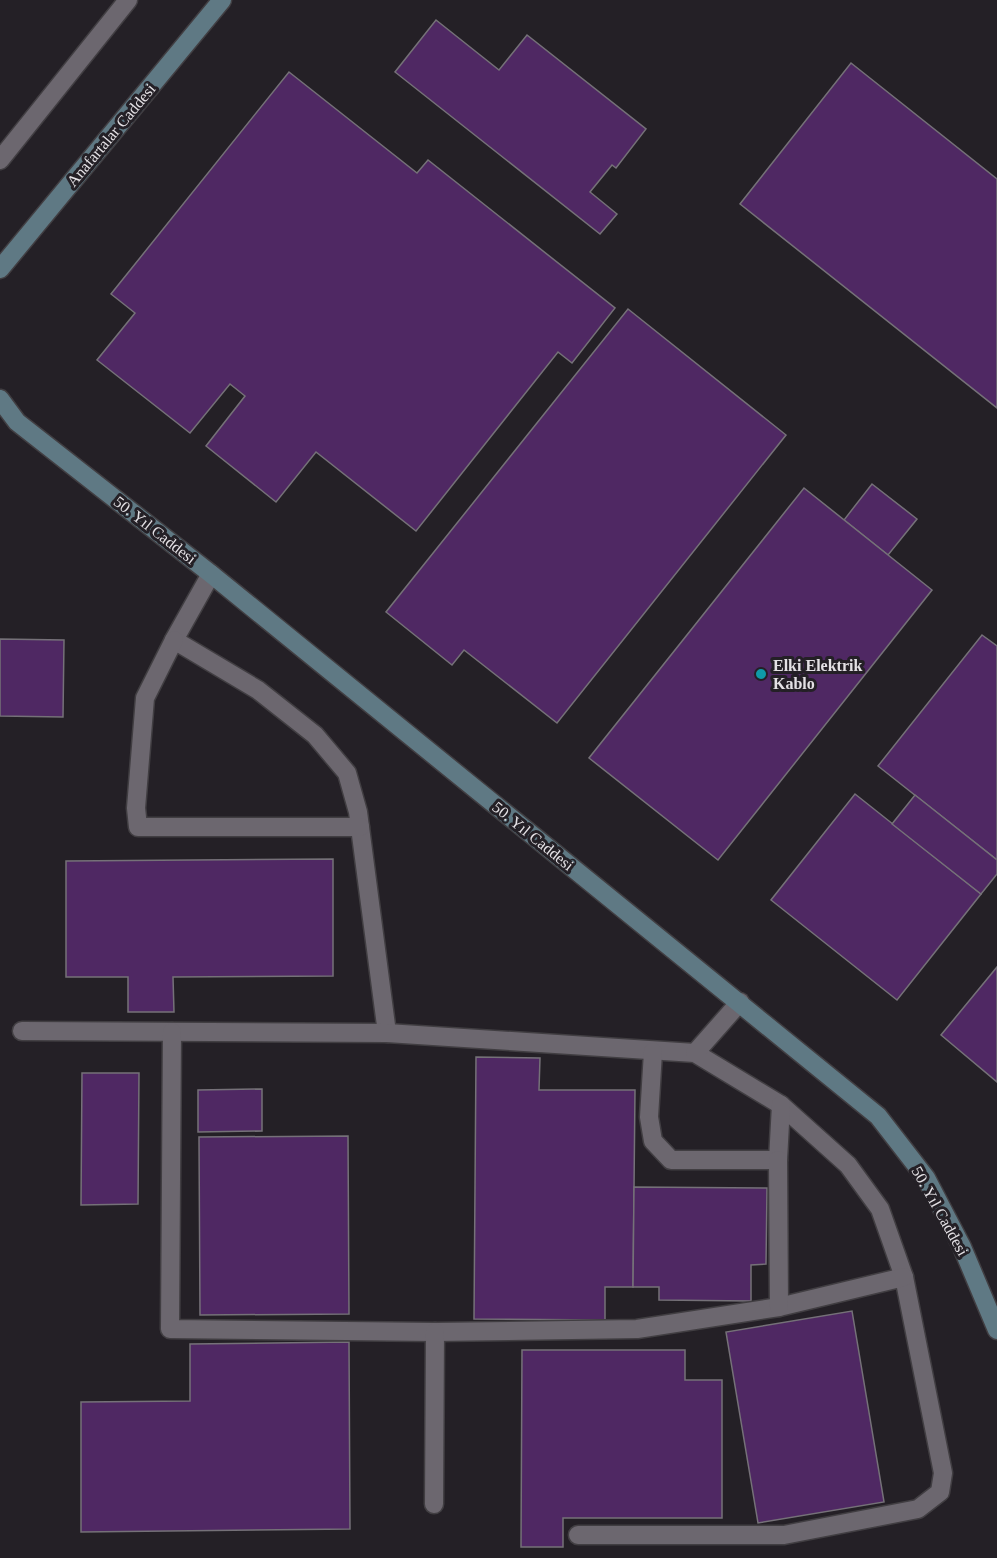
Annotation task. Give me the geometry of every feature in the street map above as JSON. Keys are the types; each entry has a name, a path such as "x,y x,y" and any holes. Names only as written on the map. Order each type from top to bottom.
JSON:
{"street":[{"path":"0,160 128,0"},
{"name":"Anafartalar Caddesi","path":"0,269 222,0"},
{"name":"50. Yıl Caddesi","path":"0,399 17,422 211,574 878,1116 926,1178 962,1247 997,1330"},
{"path":"211,574 145,698 136,808 138,827 360,827"},
{"path":"174,640 258,690 315,735 347,773 360,827 387,1033"},
{"path":"695,1053 740,1002"},
{"path":"22,1031 387,1033 695,1053 781,1105 848,1165 880,1209 904,1277 943,1473 940,1492 918,1509 783,1535 578,1535"},
{"path":"172,1032 170,1329 435,1332 637,1329 779,1307 904,1277"},
{"path":"653,1052 649,1117 653,1141 671,1160 778,1160"},
{"path":"779,1307 778,1160 781,1105"},
{"path":"434,1504 435,1332"}],"building":[{"path":"436,20 499,70 527,35 646,129 616,168 612,165 590,192 617,214 600,234 395,72"},
{"path":"851,63 997,179 997,408 740,204"},
{"path":"289,72 417,173 428,160 615,308 572,363 558,352 416,531 316,452 276,502 206,446 245,396 230,384 190,433 97,360 135,313 111,294"},
{"path":"628,309 786,435 557,723 464,650 452,665 386,612"},
{"path":"872,484 917,519 888,555 844,520"},
{"name":"Elki Elektrik Kablo","path":"804,488 932,590 718,860 589,758"},
{"path":"982,635 997,646 997,860 878,766"},
{"path":"0,639 64,640 63,717 0,716"},
{"path":"855,794 981,894 897,1000 771,900"},
{"path":"915,795 997,860 997,874 981,894 892,824"},
{"path":"333,859 333,976 173,977 174,1012 128,1012 128,977 66,977 66,861"},
{"path":"997,967 997,1082 941,1035"},
{"path":"476,1057 540,1058 539,1090 635,1090 633,1287 605,1287 605,1320 474,1319"},
{"path":"82,1073 139,1073 138,1204 81,1205"},
{"path":"262,1089 262,1131 198,1132 198,1090"},
{"path":"348,1136 349,1314 200,1315 199,1137"},
{"path":"634,1187 767,1188 766,1264 751,1265 751,1301 659,1300 659,1287 633,1287"},
{"path":"852,1311 884,1502 758,1523 726,1332"},
{"path":"349,1342 350,1529 81,1532 81,1402 190,1401 190,1344"},
{"path":"522,1350 685,1350 685,1380 722,1380 722,1518 563,1518 563,1547 521,1547"}],"place":[{"name":"Elki Elektrik Kablo","path":"761,674"}]}
